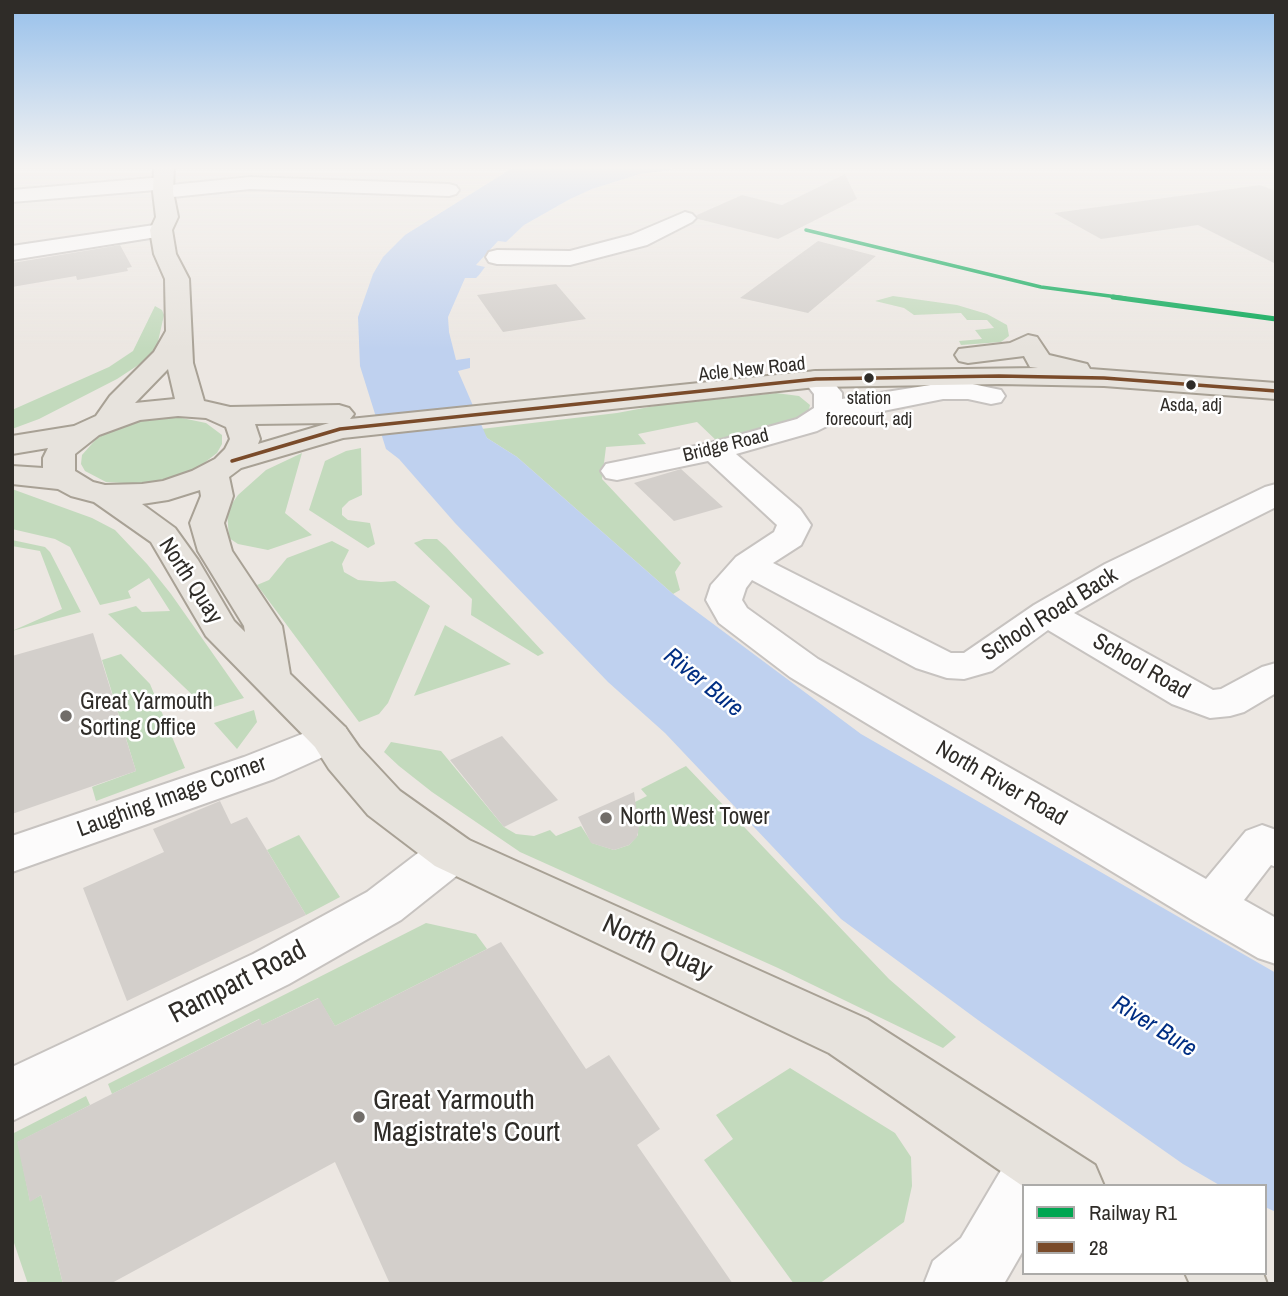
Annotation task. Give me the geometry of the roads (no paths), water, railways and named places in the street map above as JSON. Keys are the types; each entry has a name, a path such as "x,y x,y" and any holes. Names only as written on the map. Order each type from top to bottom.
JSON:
{"main road":[{"path":"141,227 161,230 165,254 177,279 180,363 191,407"},
{"path":"12,445 80,434 108,420 120,402 165,356 177,334"},
{"path":"1039,353 1066,369 1276,381"},
{"path":"1000,386 1050,366 1039,353"},
{"name":"Acle New Road","path":"702,383 800,364 959,355 1039,353 1276,367"},
{"name":"Acle New Road","path":"108,420 149,409 191,407 229,416 354,420 702,383 816,379 1000,386 1104,378 1276,391"},
{"name":"North Quay","path":"229,416 241,426 245,439 222,467 217,496 207,523 215,551 263,626 270,676"},
{"name":"Acle New Road","path":"105,495 142,495 168,490 222,467 354,420"},
{"path":"80,434 58,458 59,473 65,480 82,489 105,495"},
{"path":"12,475 65,480"},
{"name":"North Quay","path":"105,495 163,535 181,560 219,628 330,737 344,758 384,803 452,853 848,1036 1040,1180"}],"street":[{"path":"497,257 570,258 639,240 665,227"},
{"path":"12,253 161,230"},
{"path":"816,379 828,393 828,408 863,406 943,391 968,391 1000,386"},
{"name":"Bridge Road","path":"617,471 714,450 807,425 821,418 828,408"},
{"path":"714,450 788,516 794,526 789,538 748,564"},
{"name":"School Road Back","path":"748,564 930,659 964,666 978,662 1047,613 1118,572 1276,494"},
{"name":"North River Road","path":"748,564 729,585 724,600 732,615 804,668 1276,943"},
{"name":"School Road","path":"1047,613 1186,695 1210,704 1230,702 1276,676"},
{"name":"Laughing Image Corner","path":"12,854 259,768 330,737"},
{"path":"1211,907 1262,843 1276,849"},
{"name":"Rampart Road","path":"12,1095 271,969 384,906 452,853"},
{"path":"956,1284 983,1260 1022,1205"}],"water":[{"name":"River Bure","path":"417,227 521,227 506,242 498,241 476,265 485,267 476,278 465,278 448,317 456,360 470,358 470,368 458,371 487,438 517,457 673,594 861,734 1276,973 1276,1212 1267,1208 1267,1184 1218,1184 1183,1164 982,1023 841,919 665,733 608,682 455,523 399,459 386,449 360,366 358,317 373,274 383,257 405,235"}],"rail line":[{"name":"R1","path":"806,230 1041,287 1276,319"}],"place":[{"name":"station forecourt, adj","path":"869,378"},
{"name":"Asda, adj","path":"1191,385"},
{"name":"Great Yarmouth Sorting Office","path":"66,716"},
{"name":"North West Tower","path":"606,818"},
{"name":"Great Yarmouth Magistrate's Court","path":"359,1117"}]}
